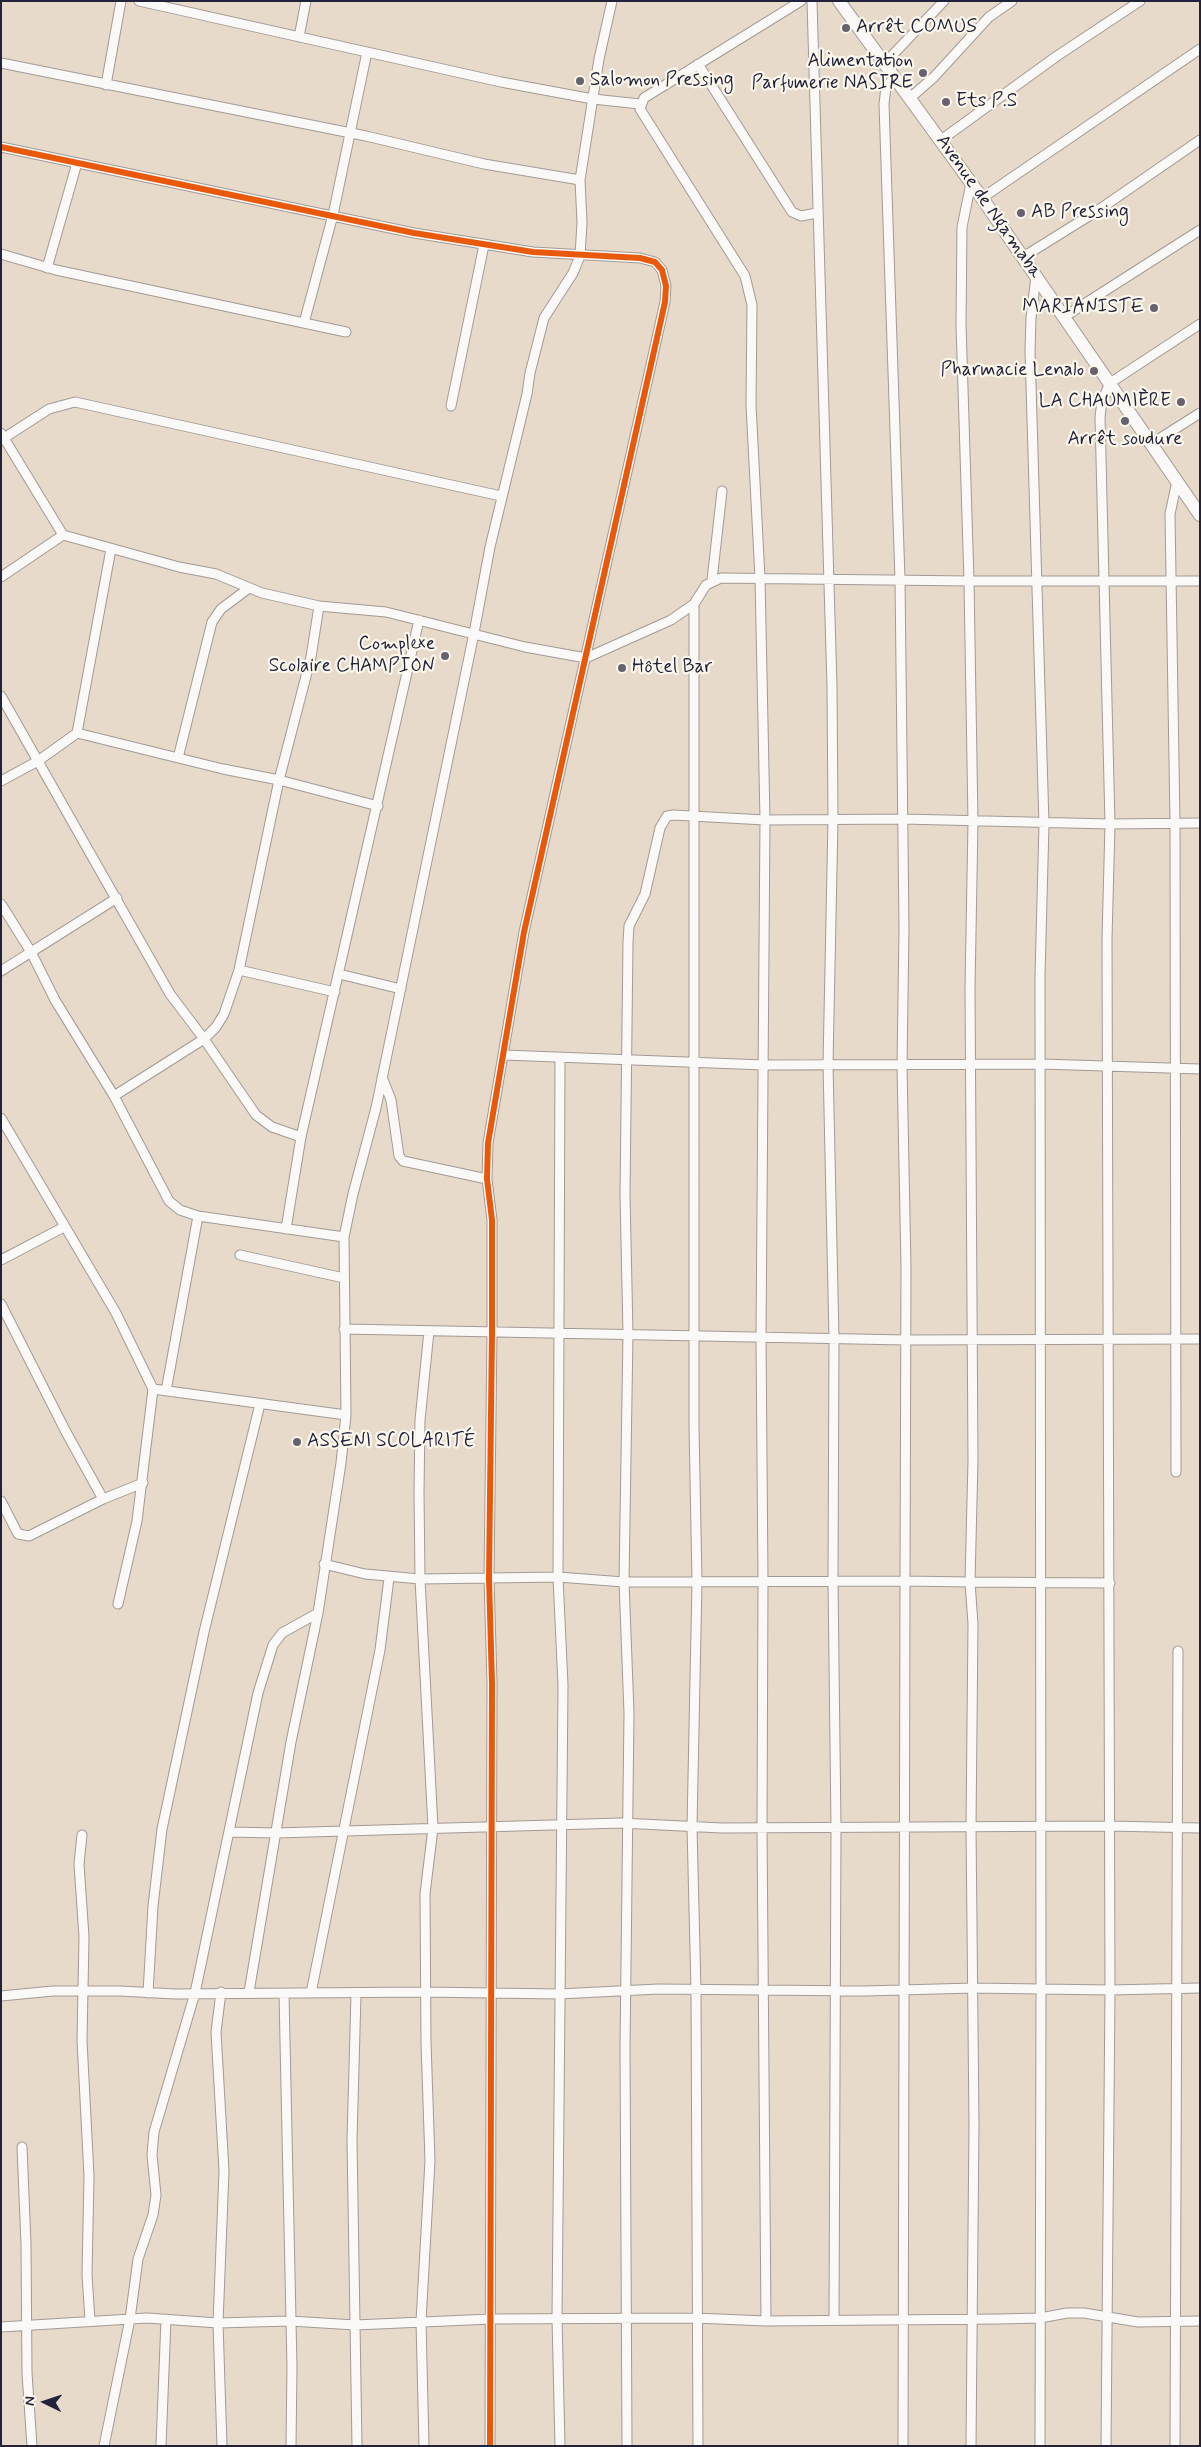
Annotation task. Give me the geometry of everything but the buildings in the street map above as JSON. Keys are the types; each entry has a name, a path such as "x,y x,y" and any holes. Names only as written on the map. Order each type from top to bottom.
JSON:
{"main road":[{"name":"Avenue de Ngamaba","path":"839,1 982,198 1151,444 1178,481 1196,501 1200,515"}],"street":[{"path":"106,85 121,1"},
{"path":"141,1 501,82 592,99 640,104"},
{"path":"299,37 306,1"},
{"path":"249,1992 296,1716 318,1614 324,1564 341,1464 346,1415 344,1237 352,1194 382,1077 401,989 501,496 519,432 544,318 573,273 580,256 582,222 580,180 592,99 612,1"},
{"path":"766,2321 762,1828 764,1581 761,1337 765,820 760,578 751,405 751,291 745,276 642,113 640,104 644,98 801,1"},
{"path":"812,1 833,820 828,1064 834,1338 833,1581 836,1827 834,2319"},
{"path":"884,64 944,1"},
{"path":"910,98 934,76 990,16 1012,1"},
{"path":"941,140 1057,56 1140,1"},
{"path":"982,198 1200,49"},
{"path":"304,323 333,215 352,133 367,52"},
{"path":"1,63 352,133 484,164 580,180"},
{"path":"698,64 792,212 802,216 817,213"},
{"path":"894,78 886,87 884,104 900,579 904,819 902,1066 906,1340 903,2446"},
{"path":"1023,257 1097,211 1200,140"},
{"path":"1,147 484,245 580,256 613,255 640,258 655,262 662,270 666,286 663,311 524,932 490,1127 488,1178 492,1220 489,1578 492,1683 490,1826 490,2446"},
{"path":"47,268 77,163"},
{"path":"971,183 962,227 961,314 969,581 972,822 970,988 973,1066 973,1460 970,1582 973,1624 971,1827 974,1988 971,2446"},
{"path":"1064,317 1200,230"},
{"path":"451,406 484,245"},
{"path":"1,254 47,268 346,332"},
{"path":"1036,276 1031,318 1030,351 1044,824 1040,976 1040,2446"},
{"path":"1106,2446 1110,1990 1110,1340 1107,939 1110,824 1100,417 1102,401 1110,383 1200,324"},
{"path":"501,496 76,402 50,409 2,437 63,535 179,567 216,574 262,593 320,606 386,612 525,647 586,658 671,620 694,604 706,584 712,580 722,578 1200,581"},
{"path":"1151,444 1200,413"},
{"path":"1176,1472 1175,823 1170,514 1178,481"},
{"path":"712,580 722,491"},
{"path":"1,577 63,535"},
{"path":"1,781 38,761 77,733 111,549"},
{"path":"178,758 212,622 221,609 249,588"},
{"path":"694,604 694,1335 697,1582 692,1827 696,1991 695,2318 698,2446"},
{"path":"114,1096 204,1039 216,1027 224,1014 239,970 279,780 311,656 320,606"},
{"path":"286,1229 302,1137 419,620"},
{"path":"1,696 117,898 156,970 189,1021 204,1039 256,1115 272,1127 302,1137"},
{"path":"77,733 279,780 378,806"},
{"path":"626,2446 628,1713 624,1582 628,1334 625,1194 629,926 644,894 663,820 667,816 673,815 765,820 904,819 1044,824 1200,823"},
{"path":"1,971 117,898"},
{"path":"1,904 31,952 55,1000 114,1096 169,1201 180,1210 198,1216 344,1237"},
{"path":"239,970 335,992"},
{"path":"339,974 401,989"},
{"path":"504,1055 764,1065 973,1066 1040,1064 1174,1070 1200,1069"},
{"path":"560,1058 558,1578 563,1685 557,2318 560,2446"},
{"path":"382,1077 391,1100 399,1156 403,1161 488,1178"},
{"path":"1,1118 116,1313 153,1389 143,1484 118,1604"},
{"path":"166,1391 198,1216"},
{"path":"1,1260 64,1227"},
{"path":"240,1255 344,1278"},
{"path":"1,1304 66,1432 103,1499"},
{"path":"344,1329 906,1340 1200,1339"},
{"path":"424,2446 422,2321 430,2161 425,1894 433,1828 420,1579 420,1420 430,1331"},
{"path":"153,1389 346,1415"},
{"path":"148,1993 162,1829 204,1632 260,1404"},
{"path":"1,1501 18,1534 29,1536 103,1499 143,1484"},
{"path":"324,1564 389,1578 420,1579 558,1578 624,1582 1040,1581 1110,1583"},
{"path":"311,1993 380,1650 389,1578"},
{"path":"104,2446 130,2319 138,2259 153,2215 156,2195 152,2156 154,2132 194,1992 230,1832 258,1693 273,1644 282,1633 318,1614"},
{"path":"1175,2446 1175,1989 1178,1650"},
{"path":"230,1832 276,1833 562,1824 762,1828 1041,1826 1200,1828"},
{"path":"82,1835 79,1864 84,1929 82,2041 89,2176 87,2275 90,2320"},
{"path":"1,1996 39,1992 356,1994 490,1992 559,1994 658,1989 696,1991 1200,1988"},
{"path":"221,1992 216,2032 224,2171 218,2322 222,2446"},
{"path":"284,1994 292,2366 291,2446"},
{"path":"356,1994 352,2140 357,2446"},
{"path":"22,2146 26,2244 27,2372 32,2446"},
{"path":"1,2327 130,2319 218,2322 290,2321 355,2325 422,2321 557,2318 626,2320 695,2318 766,2321 902,2318 1040,2318 1067,2313 1084,2313 1138,2322 1200,2320"},
{"path":"161,2446 166,2319"}],"cycle path":[{"path":"1,147 414,233 533,252 640,258 655,262 662,270 666,286 665,302 524,932 488,1143 487,1179 492,1220 489,1578 492,1683 490,2446"}],"place":[{"name":"Arrêt COMUS","path":"846,28"},
{"name":"Alimentation Parfumerie NASIRE","path":"923,73"},
{"name":"Salomon Pressing","path":"580,81"},
{"name":"Ets P.S","path":"946,102"},
{"name":"AB Pressing","path":"1021,213"},
{"name":"MARIANISTE","path":"1154,308"},
{"name":"Pharmacie Lenalo","path":"1094,371"},
{"name":"LA CHAUMIÈRE","path":"1181,402"},
{"name":"Arrêt soudure","path":"1125,421"},
{"name":"Complexe Scolaire CHAMPION","path":"445,656"},
{"name":"Hôtel Bar","path":"622,668"},
{"name":"ASSENI SCOLARITÉ","path":"297,1442"}]}
